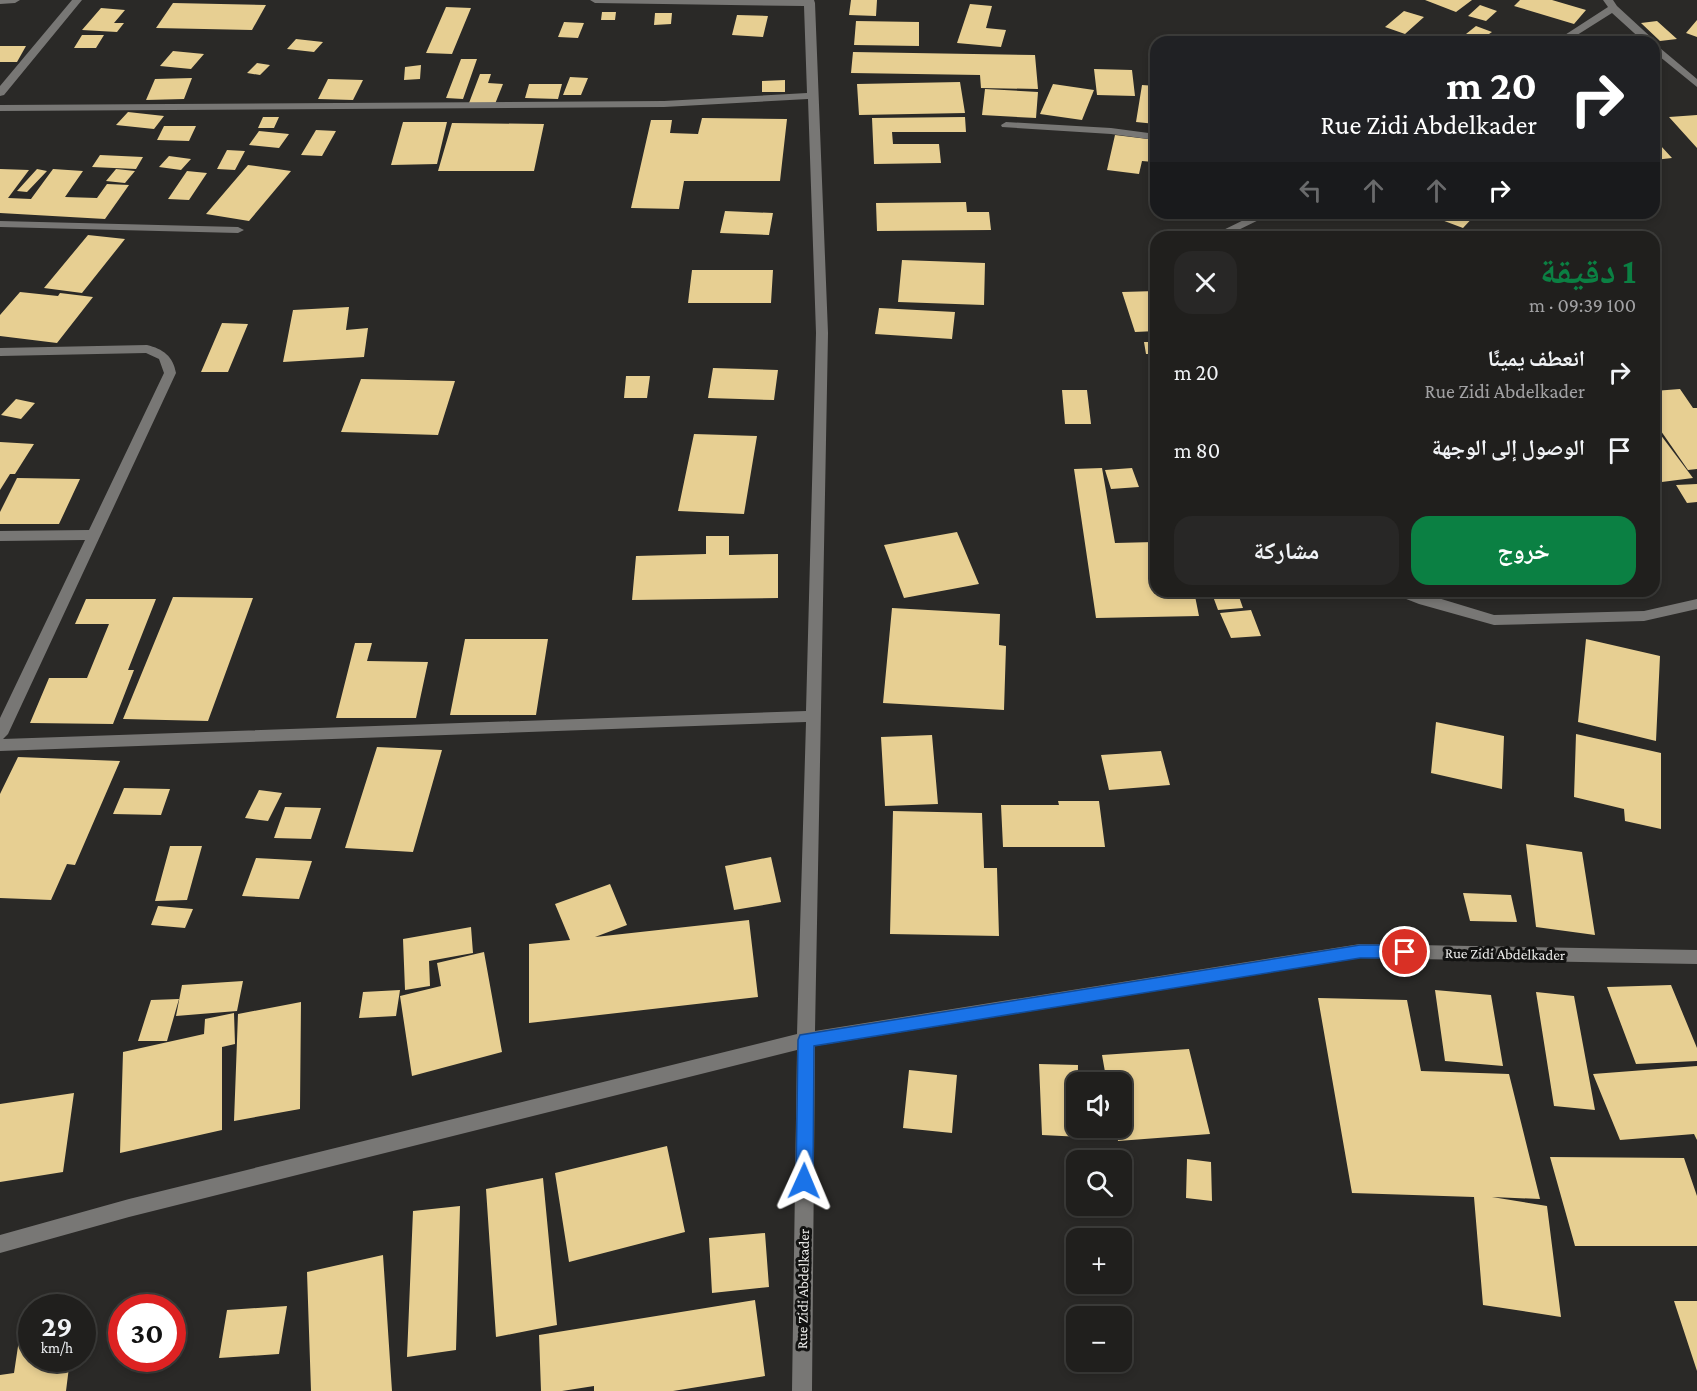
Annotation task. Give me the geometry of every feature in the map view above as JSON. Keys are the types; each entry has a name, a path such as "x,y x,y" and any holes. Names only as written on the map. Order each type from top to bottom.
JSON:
{"street":[{"path":"0,1 15,0"},
{"path":"0,93 77,0"},
{"path":"0,1244 129,1208 806,1040 822,333 809,2 595,0"},
{"path":"1567,36 1611,4 1644,36"},
{"path":"1660,51 1697,84"},
{"path":"0,108 664,104 813,96"},
{"path":"1006,125 1111,130 1150,136"},
{"path":"1228,231 1255,219"},
{"path":"0,224 238,230"},
{"path":"0,352 147,349 160,353 168,362 170,373 0,734"},
{"path":"0,536 93,535"},
{"path":"1416,597 1494,620 1644,616 1697,604"},
{"path":"0,745 814,716"},
{"name":"Rue Zidi Abdelkader","path":"802,1391 806,1040 1360,951 1697,957"}],"building":[{"path":"851,0 877,0 876,16 849,15"},
{"path":"1425,0 1472,0 1456,12"},
{"path":"1520,0 1552,0 1586,10 1574,24 1514,6"},
{"path":"173,3 266,5 252,30 156,28"},
{"path":"970,4 992,6 986,28 1006,30 1001,47 957,43"},
{"path":"1480,5 1497,11 1486,21 1468,16"},
{"path":"446,7 471,8 452,54 426,53"},
{"path":"101,8 125,10 114,23 124,23 117,32 82,30"},
{"path":"1404,11 1424,17 1405,34 1385,27"},
{"path":"602,12 616,12 615,20 601,20"},
{"path":"655,13 672,13 671,24 654,25"},
{"path":"737,15 768,16 763,37 732,35"},
{"path":"1697,20 1697,37 1686,33"},
{"path":"856,21 919,22 919,46 854,45"},
{"path":"1657,21 1677,39 1660,41 1660,36 1655,36 1641,23"},
{"path":"564,22 584,23 578,38 558,37"},
{"path":"1476,26 1492,32 1486,36 1464,36"},
{"path":"82,35 104,35 96,48 74,48"},
{"path":"296,39 323,42 314,52 287,49"},
{"path":"0,46 26,46 17,62 0,62"},
{"path":"173,51 204,54 191,69 160,66"},
{"path":"853,52 1035,55 1038,89 981,88 980,75 851,73"},
{"path":"461,59 477,59 463,99 446,98"},
{"path":"257,63 270,65 260,75 247,73"},
{"path":"421,65 420,79 404,80 405,67"},
{"path":"1094,69 1132,70 1135,96 1097,95"},
{"path":"480,74 491,74 488,83 503,84 495,104 469,103"},
{"path":"570,77 588,78 581,95 563,95"},
{"path":"192,78 184,99 146,100 155,79"},
{"path":"328,79 363,80 353,100 318,99"},
{"path":"785,80 785,92 762,92 762,81"},
{"path":"960,82 965,113 859,115 857,84"},
{"path":"529,84 562,84 558,99 525,98"},
{"path":"1053,84 1094,90 1082,120 1040,114"},
{"path":"1142,85 1150,86 1150,123 1136,122"},
{"path":"985,89 1038,92 1036,118 982,115"},
{"path":"128,112 164,116 154,129 116,125"},
{"path":"1697,115 1697,148 1669,117"},
{"path":"263,117 279,117 274,128 258,128"},
{"path":"965,117 966,132 892,132 893,144 939,144 941,163 874,164 872,118"},
{"path":"702,118 787,119 780,181 684,181 679,209 631,208 651,120 672,120 670,133 698,134"},
{"path":"403,122 447,122 437,164 391,165"},
{"path":"452,123 544,124 534,171 438,171"},
{"path":"164,126 196,126 189,141 157,140"},
{"path":"316,130 336,131 322,156 301,155"},
{"path":"259,131 289,134 279,148 249,145"},
{"path":"1115,135 1150,139 1150,162 1142,161 1139,174 1107,170"},
{"path":"1661,146 1672,158 1660,159"},
{"path":"227,150 245,151 235,170 217,169"},
{"path":"100,155 143,157 136,169 92,167"},
{"path":"169,156 191,159 181,170 159,167"},
{"path":"248,165 291,171 249,221 206,214"},
{"path":"0,169 29,170 8,198 31,199 53,169 83,171 65,197 97,198 107,184 129,185 105,219 0,213"},
{"path":"37,169 47,171 27,192 17,191"},
{"path":"116,169 135,171 125,183 106,181"},
{"path":"187,171 207,173 189,200 168,199"},
{"path":"966,202 967,212 989,212 991,230 877,231 876,203"},
{"path":"725,211 773,213 769,235 720,233"},
{"path":"1439,219 1471,219 1463,228"},
{"path":"88,235 125,239 82,293 44,288"},
{"path":"902,260 985,263 984,305 898,302"},
{"path":"692,270 773,270 771,303 688,303"},
{"path":"1150,291 1150,331 1135,332 1122,292"},
{"path":"20,292 93,297 57,343 0,336 0,315"},
{"path":"349,307 346,330 368,328 364,357 283,362 293,310"},
{"path":"879,308 955,312 952,339 875,334"},
{"path":"222,323 248,324 228,372 201,372"},
{"path":"1144,342 1150,342 1150,354 1146,354"},
{"path":"713,368 778,370 774,400 708,398"},
{"path":"626,376 650,376 647,398 624,398"},
{"path":"361,379 455,381 438,435 341,432"},
{"path":"1680,389 1693,408 1697,408 1697,469 1688,470 1660,430 1660,391"},
{"path":"1062,390 1087,390 1091,424 1065,424"},
{"path":"16,399 35,403 21,419 1,415"},
{"path":"694,434 757,436 744,514 678,511"},
{"path":"1660,434 1693,478 1660,482"},
{"path":"0,442 34,444 15,474 10,474 0,490"},
{"path":"1102,468 1115,543 1150,542 1150,597 1195,597 1199,616 1096,618 1074,469"},
{"path":"1132,468 1139,487 1111,489 1105,470"},
{"path":"17,478 80,479 59,524 0,524 0,512"},
{"path":"1697,484 1697,502 1687,503 1676,485"},
{"path":"957,532 979,584 904,598 884,545"},
{"path":"706,536 729,536 729,555 778,554 778,598 632,600 636,556 706,554"},
{"path":"173,597 253,598 208,721 123,719"},
{"path":"1213,597 1239,597 1243,608 1218,610"},
{"path":"86,599 156,599 128,670 134,670 113,724 30,723 49,678 87,678 109,624 75,624"},
{"path":"892,608 1000,614 999,645 1006,646 1004,710 883,703"},
{"path":"1251,610 1261,636 1231,638 1220,613"},
{"path":"465,639 548,639 536,715 450,715"},
{"path":"1586,639 1660,656 1656,741 1578,722"},
{"path":"355,643 372,643 367,661 428,662 416,718 336,718"},
{"path":"1436,722 1504,736 1502,789 1431,773"},
{"path":"1576,734 1661,753 1661,829 1625,821 1624,809 1574,797"},
{"path":"932,735 938,804 885,806 881,737"},
{"path":"377,747 442,750 413,852 345,848"},
{"path":"1161,751 1170,785 1109,790 1101,755"},
{"path":"18,757 120,761 75,865 67,864 51,900 0,898 0,794"},
{"path":"124,788 170,789 161,815 113,814"},
{"path":"259,790 282,793 268,821 245,818"},
{"path":"1058,801 1099,801 1105,847 1003,847 1001,805 1059,805"},
{"path":"285,807 321,808 311,839 274,838"},
{"path":"893,811 982,813 984,868 997,868 999,936 890,934"},
{"path":"1526,844 1582,852 1595,935 1536,927"},
{"path":"170,846 202,846 187,900 155,901"},
{"path":"771,857 781,902 734,910 725,866"},
{"path":"256,858 312,861 299,899 242,896"},
{"path":"610,884 627,925 595,937 749,920 758,997 529,1023 529,944 570,940 555,904"},
{"path":"1463,893 1511,895 1517,922 1470,921"},
{"path":"158,906 193,909 185,928 151,925"},
{"path":"471,927 473,953 429,961 430,986 405,990 403,939"},
{"path":"484,952 502,1052 412,1076 400,996 441,986 437,963"},
{"path":"243,981 237,1011 176,1016 182,985"},
{"path":"1671,985 1697,1048 1697,1061 1636,1064 1607,987"},
{"path":"400,990 396,1016 359,1018 363,992"},
{"path":"1435,990 1491,995 1503,1066 1445,1061"},
{"path":"1536,992 1574,996 1595,1110 1554,1106"},
{"path":"1318,998 1407,1000 1421,1071 1509,1074 1540,1199 1492,1197 1547,1206 1561,1317 1483,1305 1474,1197 1352,1193"},
{"path":"179,999 167,1041 138,1041 151,1000"},
{"path":"301,1002 300,1109 234,1121 238,1014"},
{"path":"234,1013 235,1044 222,1047 222,1130 120,1153 123,1052 204,1034 205,1019"},
{"path":"1189,1049 1210,1134 1118,1141 1118,1138 1132,1138 1132,1072 1105,1072 1102,1055"},
{"path":"1039,1064 1078,1065 1078,1072 1066,1072 1066,1136 1042,1135"},
{"path":"1697,1066 1697,1140 1694,1134 1620,1140 1593,1074"},
{"path":"909,1070 957,1075 952,1133 903,1128"},
{"path":"74,1093 63,1172 0,1182 0,1104"},
{"path":"667,1146 685,1232 569,1262 555,1173"},
{"path":"1550,1157 1684,1158 1697,1196 1697,1246 1575,1246"},
{"path":"1187,1159 1211,1162 1212,1201 1186,1198"},
{"path":"543,1178 557,1325 496,1337 486,1189"},
{"path":"460,1206 456,1350 407,1357 413,1211"},
{"path":"765,1233 769,1287 712,1293 709,1238"},
{"path":"383,1255 392,1391 311,1391 307,1272"},
{"path":"755,1300 765,1376 673,1391 594,1391 594,1386 562,1391 541,1391 539,1335"},
{"path":"1674,1301 1697,1301 1697,1371"},
{"path":"287,1306 279,1354 219,1358 227,1310"},
{"path":"18,1346 18,1372 68,1372 66,1391 0,1391 0,1375 14,1373"}],"route":[{"path":"804,1181 806,1040 1360,951 1405,952"}]}
